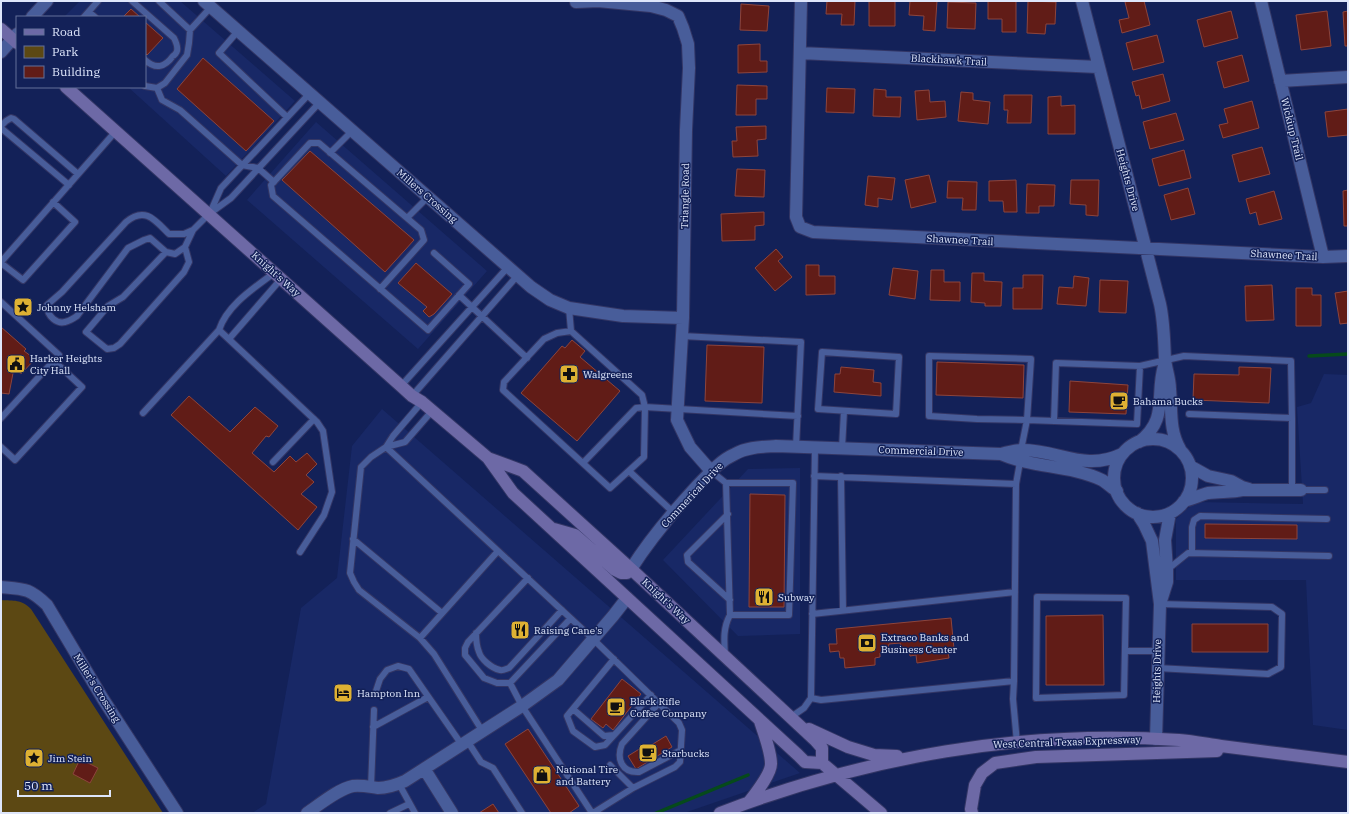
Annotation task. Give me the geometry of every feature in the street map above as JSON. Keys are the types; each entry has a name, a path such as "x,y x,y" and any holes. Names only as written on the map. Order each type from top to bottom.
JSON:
{"main road":[{"path":"1,29 16,39"},
{"name":"Knight's Way","path":"67,88 401,386 488,458 513,493 805,762 822,763 822,748 795,721 631,569 523,471 488,458"},
{"path":"551,528 575,535 621,573 627,573 631,569"},
{"path":"749,802 762,783 771,765 767,742 760,720"},
{"path":"795,721 848,747 874,755 918,756"},
{"name":"West Central Texas Expressway","path":"720,813 749,802 836,775 918,756 962,748 1017,743 1112,738 1181,740 1348,762"},
{"path":"972,813 971,809 975,785 982,773 995,763 1036,757 1248,749"},
{"path":"822,763 881,813"}],"street":[{"path":"33,16 47,1"},
{"name":"Triangle Road","path":"576,2 598,1 651,6 666,10 678,16 688,44 689,68 686,130 683,318 677,420 690,447 711,471"},
{"name":"Shawnee Trail","path":"801,1 796,217 800,226 813,232 1323,257 1348,256"},
{"name":"Heights Drive","path":"1082,1 1163,317 1166,361"},
{"name":"Wickiup Trail","path":"1261,1 1323,257"},
{"name":"Millers Crossing","path":"207,4 531,287 550,300 569,308 623,316 683,318"},
{"path":"1,52 16,39"},
{"name":"Blackhawk Trail","path":"800,53 1098,67"},
{"path":"1280,81 1348,77"},
{"path":"1021,456 1040,452 1091,462 1113,458 1122,454 1144,438 1156,423 1159,410 1163,369 1166,361"},
{"path":"1122,454 1115,470 1115,483 1117,491 1125,504 1137,513 1150,517 1170,513 1181,506 1188,496 1192,481 1190,466 1174,437 1172,430 1170,379 1166,361"},
{"path":"1138,443 1155,440 1169,443 1180,449"},
{"name":"Commerical Drive","path":"631,569 673,512 711,471 726,458 747,450 776,446 842,448"},
{"name":"Commercial Drive","path":"842,448 1021,456"},
{"path":"1021,456 1096,478 1104,481 1117,491"},
{"path":"1190,466 1208,476 1231,481 1252,490"},
{"path":"1184,502 1209,493 1252,490 1297,490"},
{"path":"1137,513 1152,541 1160,604"},
{"path":"1160,604 1167,582 1168,570 1165,540 1170,513"},
{"name":"Miller's Crossing","path":"1,588 23,589 36,594 47,605 103,699 177,813"},
{"path":"307,813 340,791 352,786 379,788 392,787 399,784 425,770 522,706 558,680 627,598"},
{"name":"Heights Drive","path":"1156,739 1160,604"},
{"path":"425,770 452,813"}],"lane":[{"path":"85,16 98,1"},
{"path":"132,1 174,38 177,44 177,52 163,66 149,64 146,61"},
{"path":"159,1 190,30"},
{"path":"146,86 157,88 165,83 186,56 190,30 207,4"},
{"path":"89,12 94,16"},
{"path":"238,31 219,54 287,117"},
{"path":"157,88 162,100 180,110 242,165 258,168 274,182"},
{"path":"209,214 221,188 310,93"},
{"path":"193,230 184,234 170,234 152,218 146,215 133,216 62,292 47,305 47,311 51,318 57,322 67,322 77,316 128,248 150,238 166,252 175,254 185,247 193,230 209,214 231,198 320,102"},
{"path":"69,185 1,127 6,121 11,118 14,119 78,174"},
{"path":"330,153 352,130"},
{"path":"54,202 75,222 23,280 1,262 116,131"},
{"path":"380,289 424,240 421,230 319,144 310,143 271,185 272,196 380,289 428,330 469,284 434,253"},
{"path":"407,218 428,197"},
{"path":"166,252 123,297 108,306 86,332 107,349 114,348 120,344 184,272 189,262 185,247"},
{"path":"401,386 508,267"},
{"path":"386,447 417,399 482,316 518,275"},
{"path":"144,413 219,330 222,320 243,297 277,276"},
{"path":"229,339 277,276"},
{"path":"459,296 527,358"},
{"path":"1,302 59,355 1,418"},
{"path":"569,308 571,330 642,395 645,407 644,457 610,488 504,390 504,382 544,339 557,333 571,330"},
{"path":"219,330 314,419 323,431 332,492 324,515 300,552"},
{"path":"682,336 801,342 796,447"},
{"path":"822,352 899,357 896,414 844,411 818,409 822,352"},
{"path":"1017,743 1013,699 1016,484 1027,420 1031,359 929,356 929,416 977,419 1027,420 1137,424 1140,366"},
{"path":"1054,421 1056,363 1140,366 1184,356 1291,361 1292,418 1297,490 1325,490"},
{"path":"1,447 15,460 82,387 54,361"},
{"path":"583,463 636,408 645,407 798,416"},
{"path":"432,411 405,442 386,447 371,457 361,467 350,573 359,590 420,638 434,654 483,732"},
{"path":"842,448 844,411"},
{"path":"1189,414 1292,418"},
{"path":"273,462 314,419"},
{"path":"386,447 593,639 679,723 682,730 680,762 675,767 634,788 593,813 522,706 510,683"},
{"path":"795,721 811,698 814,447"},
{"path":"629,471 673,512"},
{"path":"711,471 726,483 793,483 789,615 730,615"},
{"path":"814,476 1016,484"},
{"path":"841,476 843,610"},
{"path":"725,656 724,634 726,623 730,615 726,483"},
{"path":"728,514 687,555 688,562 730,600"},
{"path":"1190,553 1192,527 1194,520 1200,516 1327,519"},
{"path":"353,540 442,613"},
{"path":"420,638 498,551"},
{"path":"1168,570 1190,553 1329,556"},
{"path":"528,578 476,633 465,648 465,655 484,678 497,683 510,683 570,619"},
{"path":"812,614 1015,592"},
{"path":"1037,597 1126,598 1125,651 1124,695 1036,698 1037,597"},
{"path":"1157,668 1268,674 1281,667 1282,614 1272,607 1160,604"},
{"path":"476,633 479,653 485,661 494,668 501,670 509,668 562,610"},
{"path":"1125,651 1158,651"},
{"path":"614,660 567,716 573,731 595,747 605,745 651,696"},
{"path":"376,691 380,679 387,670 398,666 409,669 428,697 465,744 481,762 493,768 522,813"},
{"path":"811,698 821,700 1014,681"},
{"path":"374,727 428,697"},
{"path":"659,703 622,744 619,751 623,766 633,772 639,772 681,750"},
{"path":"573,709 604,736 614,735"},
{"path":"371,787 374,710"},
{"path":"610,764 634,788"},
{"path":"399,784 415,813"},
{"path":"390,813 409,804"}],"shaded area":[{"path":"80,1 180,1 295,101 226,176 129,88 146,88 146,16 65,16"},
{"path":"316,122 487,271 418,349 247,200"},
{"path":"1324,374 1348,375 1348,730 1313,725 1306,580 1176,580 1176,519 1197,502 1303,504 1297,407 1311,403"},
{"path":"382,409 800,773 684,813 252,813 266,804 301,608 337,578 352,446"},
{"path":"800,468 800,634 738,636 663,560 748,469"}],"green space":[{"path":"1,600 21,602 31,609 163,813 1,813"}],"building":[{"path":"827,1 855,1 854,25 841,25 842,14 826,14"},
{"path":"869,1 895,1 895,26 869,26"},
{"path":"910,1 937,1 935,31 923,30 924,16 909,15"},
{"path":"988,1 1016,1 1016,32 1002,32 1002,19 988,19"},
{"path":"1028,1 1056,2 1055,24 1046,24 1045,34 1027,33"},
{"path":"1144,1 1150,25 1122,33 1119,20 1129,18 1125,2"},
{"path":"948,2 976,3 975,29 947,28"},
{"path":"741,4 769,6 767,31 740,30"},
{"path":"131,9 139,16 124,16"},
{"path":"1231,11 1238,38 1204,47 1197,20"},
{"path":"1327,11 1331,46 1301,50 1296,15"},
{"path":"1348,11 1348,46 1345,46 1343,12"},
{"path":"146,23 163,38 147,55 146,54"},
{"path":"1157,35 1164,62 1133,70 1126,43"},
{"path":"760,44 760,61 767,61 767,72 738,73 738,45"},
{"path":"1242,55 1249,81 1224,88 1217,62"},
{"path":"203,58 274,121 246,151 177,89"},
{"path":"1163,74 1170,101 1142,109 1139,95 1136,96 1132,82"},
{"path":"737,85 767,86 767,99 756,99 756,115 736,115"},
{"path":"827,88 855,89 854,113 826,112"},
{"path":"874,89 886,90 886,97 901,97 900,117 873,116"},
{"path":"929,90 930,102 945,101 946,117 917,120 915,91"},
{"path":"961,92 973,93 973,100 990,102 988,124 958,121"},
{"path":"1004,95 1032,95 1031,123 1007,123 1008,110 1004,110"},
{"path":"1061,96 1061,106 1075,105 1075,134 1048,134 1048,97"},
{"path":"1252,101 1259,128 1223,138 1219,125 1228,123 1224,109"},
{"path":"1348,109 1348,135 1328,137 1325,112"},
{"path":"1176,113 1184,140 1150,149 1143,122"},
{"path":"766,126 766,139 757,140 758,156 733,157 732,141 737,141 736,127"},
{"path":"1262,147 1270,174 1239,182 1232,155"},
{"path":"1184,150 1191,178 1159,186 1152,159"},
{"path":"310,151 414,240 385,272 282,180"},
{"path":"737,169 765,170 764,197 735,196"},
{"path":"929,175 936,202 911,208 905,180"},
{"path":"868,176 895,178 892,200 878,198 878,207 865,205"},
{"path":"1016,180 1017,212 1004,212 1003,201 989,201 989,181"},
{"path":"1071,180 1099,180 1098,216 1086,215 1086,205 1070,204"},
{"path":"948,181 977,182 976,210 962,210 963,198 947,198"},
{"path":"1027,184 1055,185 1054,206 1039,206 1039,213 1026,213"},
{"path":"1188,188 1195,214 1171,220 1164,195"},
{"path":"1348,190 1348,226 1344,226 1343,191"},
{"path":"1274,191 1282,219 1259,225 1256,212 1250,214 1246,199"},
{"path":"764,212 764,225 755,226 755,240 722,241 721,214"},
{"path":"776,249 783,257 778,261 792,277 775,291 755,268"},
{"path":"416,263 452,294 434,314 429,317 423,311 427,307 398,283"},
{"path":"806,265 819,265 819,276 835,276 835,294 806,295"},
{"path":"893,268 918,271 915,299 889,295"},
{"path":"931,270 944,270 944,282 960,282 960,301 930,300"},
{"path":"972,273 984,273 984,281 1002,282 1001,306 985,306 985,303 971,302"},
{"path":"1023,275 1043,275 1042,309 1013,309 1013,288 1023,288"},
{"path":"1074,276 1089,278 1086,306 1057,304 1059,287 1073,288"},
{"path":"1100,280 1128,281 1126,313 1099,312"},
{"path":"1272,285 1274,320 1246,321 1245,286"},
{"path":"1296,288 1312,288 1312,295 1321,295 1321,326 1296,326"},
{"path":"1348,291 1348,323 1340,324 1335,293"},
{"name":"Harker Heights City Hall","path":"1,327 26,349 24,351 35,359 21,374 14,368 9,394 1,393"},
{"name":"Walgreens","path":"572,340 585,351 580,357 620,391 577,441 521,393 562,346 565,348"},
{"path":"707,345 764,347 762,403 705,401"},
{"path":"937,362 1024,365 1023,398 936,395"},
{"path":"841,367 874,370 873,382 881,383 881,396 834,392 835,374 840,374"},
{"path":"1239,367 1271,368 1269,403 1193,400 1194,374 1239,375"},
{"path":"1070,381 1128,385 1126,414 1069,412"},
{"path":"189,396 230,432 255,407 278,426 269,437 266,436 252,453 274,472 290,456 296,462 307,453 317,464 306,475 314,482 301,494 317,507 298,530 171,415"},
{"path":"750,494 785,495 784,607 749,607"},
{"path":"1205,524 1297,525 1297,539 1205,538"},
{"path":"1103,615 1104,685 1046,685 1046,616"},
{"name":"Extraco Banks and Business Center","path":"951,618 954,649 948,652 949,658 917,663 916,655 910,656 909,649 902,650 900,643 889,644 887,652 880,653 880,657 875,658 875,665 845,668 844,658 840,658 839,651 830,652 829,644 837,644 836,629"},
{"path":"1192,624 1268,624 1268,652 1192,652"},
{"name":"Black Rifle Coffee Company","path":"622,679 641,694 613,730 606,724 603,728 591,719"},
{"name":"National Tire and Battery","path":"528,729 579,806 569,813 551,813 505,744"},
{"name":"Starbucks","path":"666,736 672,747 636,769 628,756 641,748 643,750"},
{"path":"80,759 98,768 90,783 73,774"},
{"path":"493,804 499,813 479,813"}],"waterway":[{"path":"1309,356 1348,354"},
{"path":"656,813 748,775"}],"place":[{"name":"Johnny Helsham","path":"23,307"},
{"name":"Harker Heights City Hall","path":"16,364"},
{"name":"Walgreens","path":"569,374"},
{"name":"Bahama Bucks","path":"1119,401"},
{"name":"Subway","path":"764,597"},
{"name":"Raising Cane's","path":"520,630"},
{"name":"Extraco Banks and Business Center","path":"867,643"},
{"name":"Hampton Inn","path":"343,693"},
{"name":"Black Rifle Coffee Company","path":"616,707"},
{"name":"Starbucks","path":"648,753"},
{"name":"Jim Stein","path":"34,758"},
{"name":"National Tire and Battery","path":"542,775"}]}
